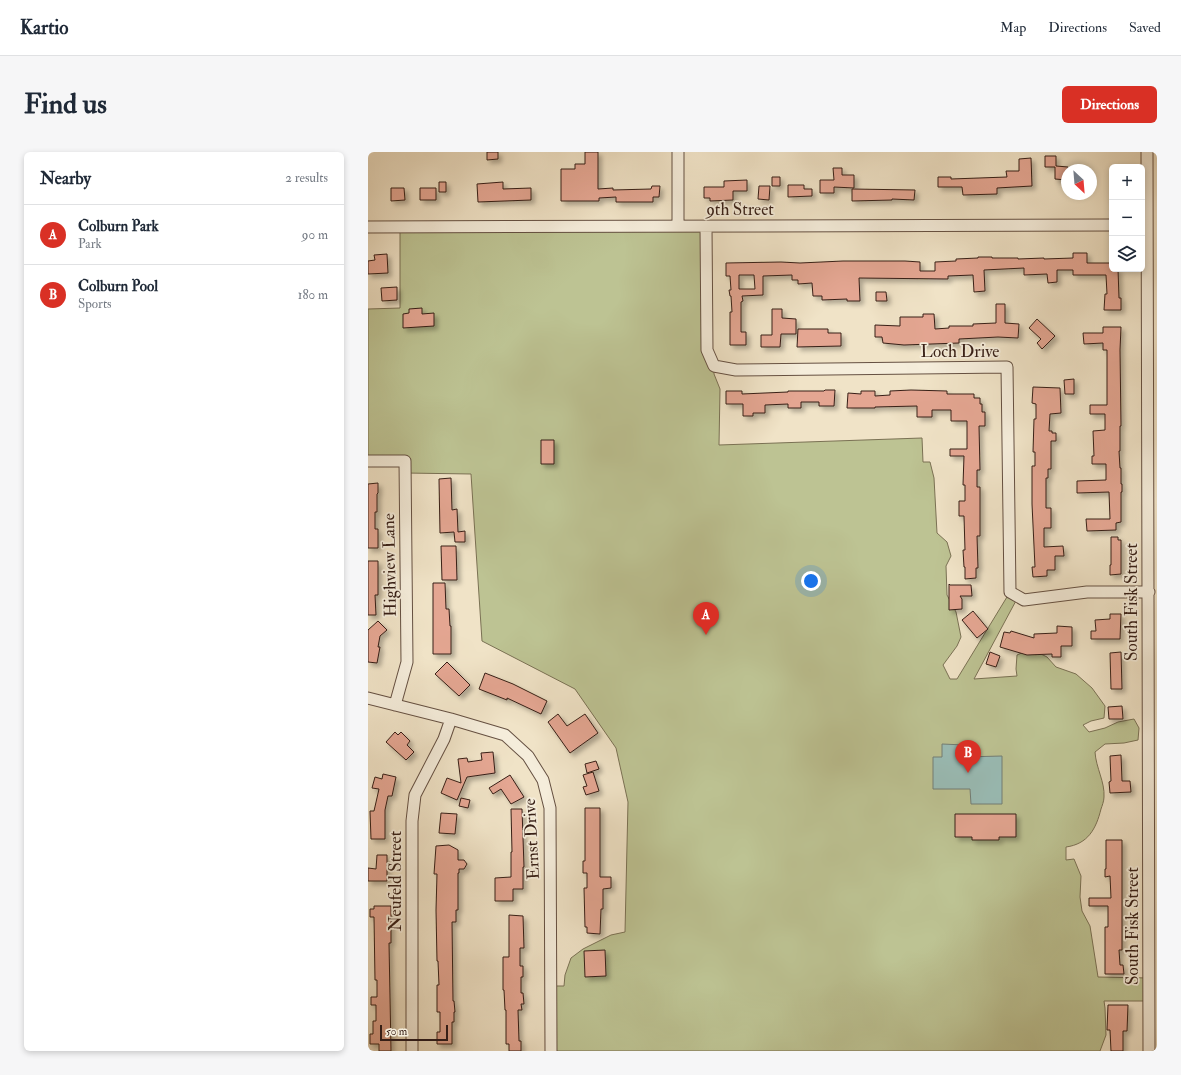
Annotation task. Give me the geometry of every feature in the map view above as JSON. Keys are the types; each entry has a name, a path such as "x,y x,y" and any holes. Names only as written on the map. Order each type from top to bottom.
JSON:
{"street":[{"path":"678,152 678,226"},
{"name":"South Fisk Street","path":"1147,152 1153,530 1149,592 1153,655 1153,985 1149,1051"},
{"name":"9th Street","path":"368,227 1109,225"},
{"name":"Loch Drive","path":"706,226 707,350 714,366 736,370 1007,367 1010,592 1024,600 1087,592 1149,592"},
{"name":"Highview Lane","path":"368,461 405,461 407,662 395,705"},
{"name":"Ernst Drive","path":"368,698 451,719 505,735 528,756 544,780 550,808 551,1051"},
{"name":"Neufeld Street","path":"412,1051 412,821 415,795 444,739 451,719"}],"green space":[{"path":"706,226 707,350 714,366 714,374 720,389 719,445 922,438 923,462 930,462 934,478 937,533 947,542 951,556 946,566 947,595 956,612 961,637 957,646 943,665 950,679 957,679 1010,592 1018,597 974,679 1017,676 1017,655 1031,649 1047,657 1056,667 1076,674 1092,688 1105,706 1104,718 1091,721 1083,725 1089,732 1105,728 1118,722 1134,719 1139,728 1138,740 1124,743 1105,744 1095,752 1104,791 1104,800 1097,823 1090,834 1080,843 1066,847 1066,860 1074,859 1081,876 1080,897 1082,911 1090,926 1098,977 1149,978 1149,1001 1104,1001 1106,1035 1100,1051 551,1051 551,986 564,986 565,975 571,958 583,949 611,935 625,932 628,802 616,748 575,689 482,641 471,474 405,473 405,461 368,461 368,309 400,308 400,227"}],"water":[{"path":"942,744 964,745 964,757 1002,756 1002,804 971,804 970,789 933,789 933,757 942,757"}],"building":[{"path":"487,152 498,152 498,159 487,160"},
{"path":"585,152 598,152 598,189 651,189 652,186 660,186 659,197 653,197 653,202 616,202 616,197 599,198 599,201 561,201 561,169 575,169 575,164 585,164"},
{"path":"1045,156 1056,156 1056,166 1061,166 1061,180 1055,179 1055,167 1045,167"},
{"path":"1031,158 1032,186 997,188 997,194 963,195 962,187 938,187 938,177 951,177 951,179 1007,177 1006,171 1019,171 1019,159"},
{"path":"833,168 842,168 842,175 854,175 854,188 834,187 834,193 820,193 820,180 834,180"},
{"path":"772,177 780,177 780,186 772,186"},
{"path":"747,180 747,191 733,191 733,200 710,201 710,198 704,198 704,187 724,187 724,181"},
{"path":"439,182 446,182 446,192 439,192"},
{"path":"503,182 503,189 531,188 531,200 478,202 477,184"},
{"path":"788,185 804,185 804,189 812,189 812,196 788,197"},
{"path":"759,186 770,186 769,200 758,199"},
{"path":"391,188 404,188 405,200 391,201"},
{"path":"420,188 436,188 436,200 420,200"},
{"path":"852,189 915,190 914,200 892,199 852,201"},
{"path":"1073,253 1087,253 1087,263 1109,263 1109,272 1118,272 1121,310 1104,310 1105,294 1107,294 1106,275 1073,275 1073,270 1057,270 1057,282 1048,283 1047,274 1024,275 1024,268 984,270 985,291 974,292 973,275 948,276 948,279 859,278 860,301 847,301 847,299 822,300 822,296 813,296 812,283 798,284 798,280 792,280 792,275 763,276 763,295 742,296 741,332 746,332 746,345 730,345 730,312 732,312 729,290 731,290 730,276 726,276 726,263 905,261 920,262 920,271 935,271 935,262 956,261 956,259 992,257 1044,259 1073,258","holes":["739,275 754,275 755,289 739,289"]},
{"path":"387,254 388,273 368,274 368,261 375,260 374,255"},
{"path":"397,287 397,300 382,301 381,288"},
{"path":"876,292 886,292 887,301 876,301"},
{"path":"996,304 1005,304 1005,323 1019,324 1018,338 998,337 959,339 959,343 904,345 883,343 882,337 875,337 875,325 900,326 900,317 923,317 923,314 934,314 935,329 949,328 949,326 973,326 973,324 996,323"},
{"path":"422,308 422,314 434,313 434,326 403,328 403,314 409,313 409,309"},
{"path":"772,309 782,309 782,318 796,319 796,334 781,334 780,347 761,347 761,335 772,335"},
{"path":"1037,319 1055,336 1042,349 1037,343 1041,339 1029,328"},
{"path":"1103,327 1121,327 1121,426 1119,451 1122,484 1121,522 1116,523 1116,530 1087,531 1086,519 1110,519 1109,492 1077,493 1077,481 1106,480 1106,464 1092,464 1092,456 1094,456 1093,431 1105,430 1105,414 1090,414 1090,405 1107,405 1107,350 1103,350 1103,343 1084,344 1083,333 1103,333"},
{"path":"798,329 828,329 828,333 841,333 841,346 797,347"},
{"path":"1074,379 1074,394 1065,394 1064,380"},
{"path":"1033,387 1060,388 1061,413 1050,414 1049,431 1056,433 1056,441 1051,441 1051,469 1048,469 1048,478 1046,478 1046,508 1051,508 1051,528 1044,528 1044,547 1063,546 1064,556 1055,556 1055,570 1047,570 1047,576 1033,577 1032,567 1035,567 1032,466 1035,466 1035,452 1033,452 1036,404 1032,403"},
{"path":"835,390 834,406 819,406 819,402 801,402 801,408 788,408 788,404 765,405 765,413 753,413 753,416 743,416 743,404 726,404 726,391 742,391 742,394"},
{"path":"861,391 875,391 875,396 890,395 890,391 947,391 947,394 974,394 974,398 980,398 982,412 985,412 985,426 979,426 980,470 977,470 977,487 980,487 980,536 977,536 978,568 976,568 976,578 965,579 963,550 965,550 964,516 959,516 959,501 965,501 965,485 963,485 964,456 950,456 950,449 967,449 967,421 951,421 951,410 932,410 932,417 917,417 917,406 847,408 848,393 861,394"},
{"path":"541,440 554,440 554,464 541,464"},
{"path":"451,478 452,510 457,509 458,532 465,531 465,542 455,542 454,532 440,533 439,479"},
{"path":"378,483 375,529 378,529 378,548 368,548 368,484"},
{"path":"1111,537 1118,537 1118,540 1121,540 1121,574 1110,575"},
{"path":"441,546 456,546 457,580 442,580"},
{"path":"368,561 378,561 378,595 375,595 376,615 368,615"},
{"path":"433,583 445,583 446,609 449,609 451,626 451,654 433,654"},
{"path":"949,584 971,585 972,596 960,596 962,599 962,609 949,610"},
{"path":"973,611 988,629 977,638 962,620"},
{"path":"1110,614 1121,614 1120,639 1091,639 1091,631 1096,631 1095,620 1110,619"},
{"path":"378,621 387,630 380,636 378,647 380,647 377,663 368,662 368,630"},
{"path":"1057,626 1072,627 1072,646 1061,646 1061,657 1052,657 1052,654 1027,655 1000,647 1004,632 1010,633 1011,631 1034,638 1034,634 1057,633"},
{"path":"990,652 1000,656 996,667 986,664"},
{"path":"1121,652 1122,689 1111,689 1110,653"},
{"path":"447,662 470,685 459,696 435,674"},
{"path":"485,673 513,684 547,701 541,714 507,698 507,700 479,689"},
{"path":"1122,706 1123,719 1109,719 1108,707"},
{"path":"558,714 567,726 585,714 598,733 570,753 548,722"},
{"path":"395,732 398,735 401,732 410,741 407,745 414,752 406,760 386,742"},
{"path":"493,752 495,773 467,777 457,800 441,793 447,778 461,783 458,759 467,758 468,762 482,760 481,753"},
{"path":"1121,755 1122,781 1130,781 1131,792 1110,793 1110,756"},
{"path":"596,761 599,769 587,773 585,764"},
{"path":"593,772 599,791 586,795 583,787 587,786 583,775"},
{"path":"383,774 396,777 392,796 388,796 385,810 385,839 371,839 370,811 374,811 379,789 372,788 375,777 382,779"},
{"path":"510,775 524,797 511,804 501,789 493,794 489,788"},
{"path":"461,798 470,800 468,808 459,806"},
{"path":"585,808 600,808 600,877 611,877 611,888 603,889 603,909 601,909 600,934 587,933 587,927 585,927 584,888 587,888 587,873 583,873 583,861 585,861"},
{"path":"511,809 522,809 524,867 523,889 513,889 513,901 495,901 495,878 511,877"},
{"path":"441,813 457,814 455,834 439,833"},
{"path":"955,814 1016,814 1016,837 999,837 999,840 972,840 972,837 955,837"},
{"path":"1106,840 1122,840 1122,950 1119,950 1120,965 1123,965 1124,974 1105,974 1105,927 1108,927 1108,906 1089,906 1089,898 1111,898 1110,876 1105,877"},
{"path":"449,845 458,850 458,860 464,860 467,864 464,869 459,869 458,910 456,910 456,922 452,922 453,1001 455,1012 454,1022 452,1022 452,1044 437,1044 437,1032 440,1032 440,1012 437,1012 437,985 439,985 436,910 437,874 434,874 436,846"},
{"path":"377,855 387,855 387,881 368,881 368,868 376,869"},
{"path":"374,906 391,906 391,943 389,943 391,1051 379,1051 379,1044 370,1044 370,1034 373,1034 373,1021 376,1021 376,1005 371,1005 371,997 377,997 377,980 375,980 374,917 370,917 370,909 374,909"},
{"path":"509,915 523,916 524,948 520,948 520,966 523,966 521,993 523,993 524,1004 521,1004 522,1010 518,1010 519,1041 521,1041 521,1051 509,1051 509,1044 506,1044 503,957 509,957"},
{"path":"605,950 606,976 585,977 584,951"},
{"path":"1108,1005 1128,1005 1127,1031 1123,1031 1123,1051 1111,1051 1110,1030 1107,1030"}],"place":[{"name":"Colburn Park","path":"706,635"},
{"name":"Colburn Pool","path":"968,773"}]}
